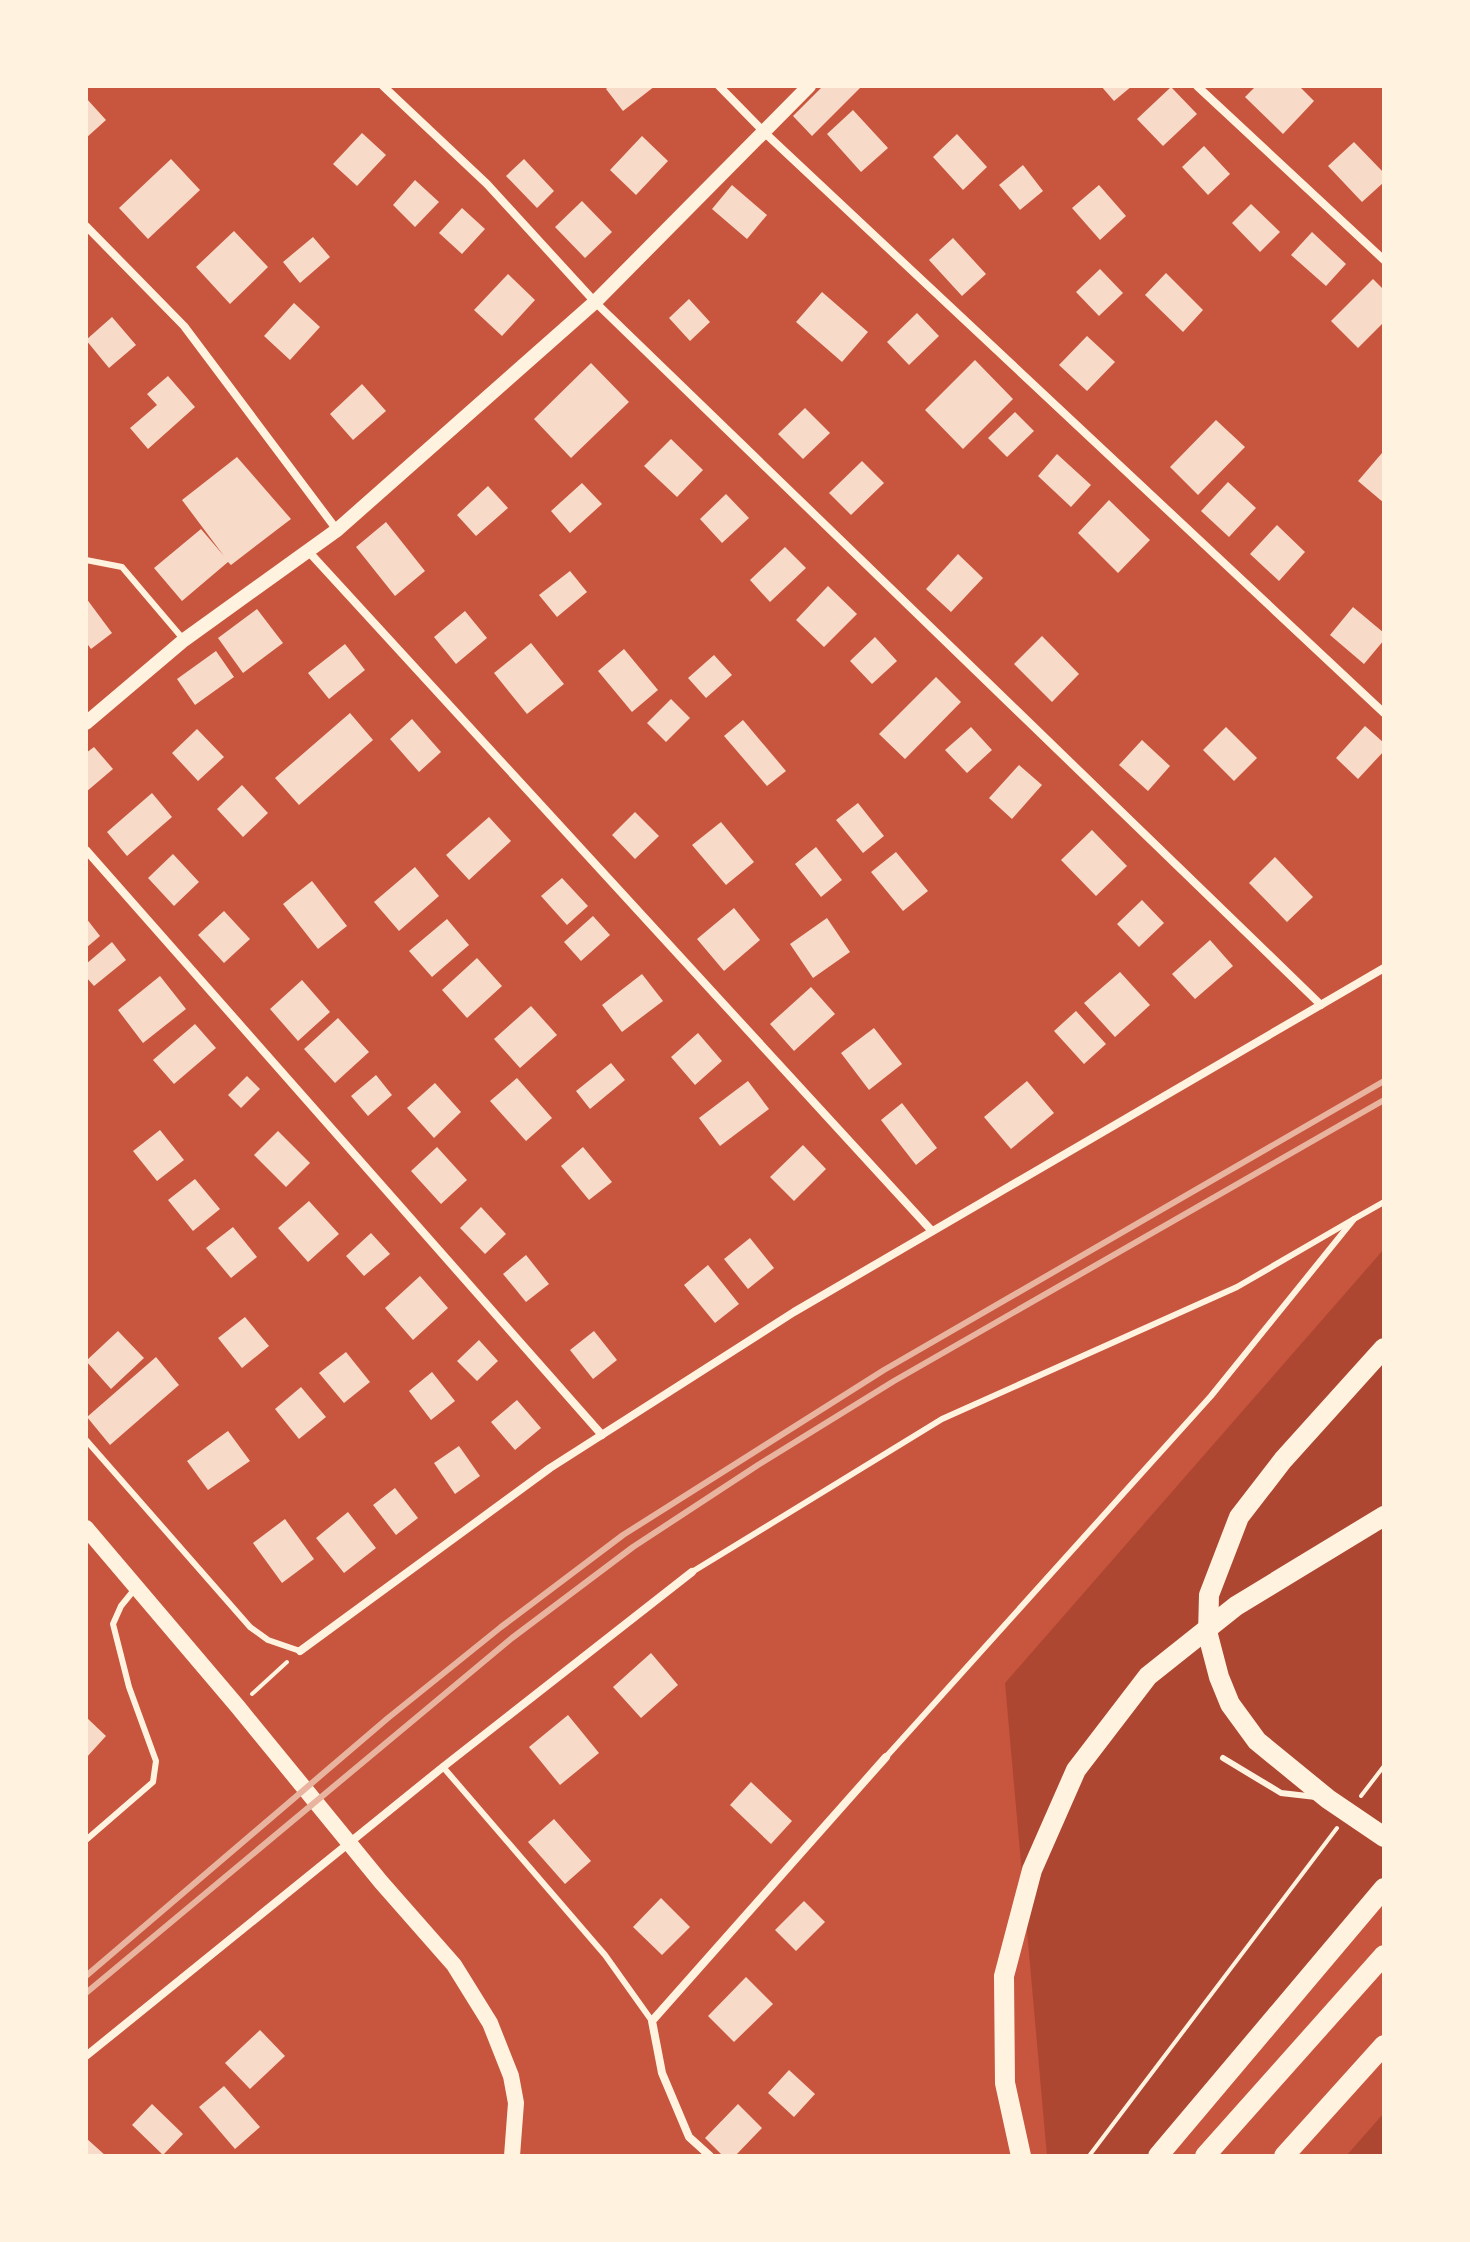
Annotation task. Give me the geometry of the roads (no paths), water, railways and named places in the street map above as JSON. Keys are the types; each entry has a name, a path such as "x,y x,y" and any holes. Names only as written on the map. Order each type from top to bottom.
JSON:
{"highway":[{"path":"1384,1348 1283,1460 1239,1517 1209,1595 1208,1635 1230,1704 1257,1741 1328,1799 1384,1837"},
{"path":"1021,2156 1005,2083 1004,1976 1032,1870 1076,1770 1148,1676 1236,1606 1384,1516"},
{"path":"1158,2156 1384,1888"},
{"path":"1205,2156 1384,1955"},
{"path":"1284,2156 1384,2045"}],"main road":[{"path":"86,1528 454,1965 490,2023 511,2076 516,2103 512,2156"}],"street":[{"path":"383,86 487,184 595,302 1321,1005"},
{"path":"719,86 765,133 1384,713"},
{"path":"86,723 184,640 337,530 595,302 809,86"},
{"path":"1197,86 1384,260"},
{"path":"86,226 184,326 337,530"},
{"path":"308,551 931,1230"},
{"path":"86,850 602,1435"},
{"path":"300,1651 550,1468 794,1312 1384,968"},
{"path":"86,2056 443,1767 692,1572"},
{"path":"710,2156 689,2137 662,2073 652,2021 886,1757"}],"lane":[{"path":"86,560 122,567 184,640"},
{"path":"692,1572 942,1419 1237,1287 1384,1202"},
{"path":"886,1757 1211,1396 1354,1219"},
{"path":"86,1440 89,1450 250,1627 268,1640 300,1651"},
{"path":"86,1840 153,1782 156,1761 129,1687 113,1624 121,1606 136,1587"},
{"path":"1223,1758 1281,1793 1328,1799"},
{"path":"443,1767 605,1955 652,2021"}],"railway":[{"path":"86,1976 388,1718 623,1535 884,1370 1384,1081"},
{"path":"86,1993 512,1638 633,1547 894,1381 1384,1100"}]}
